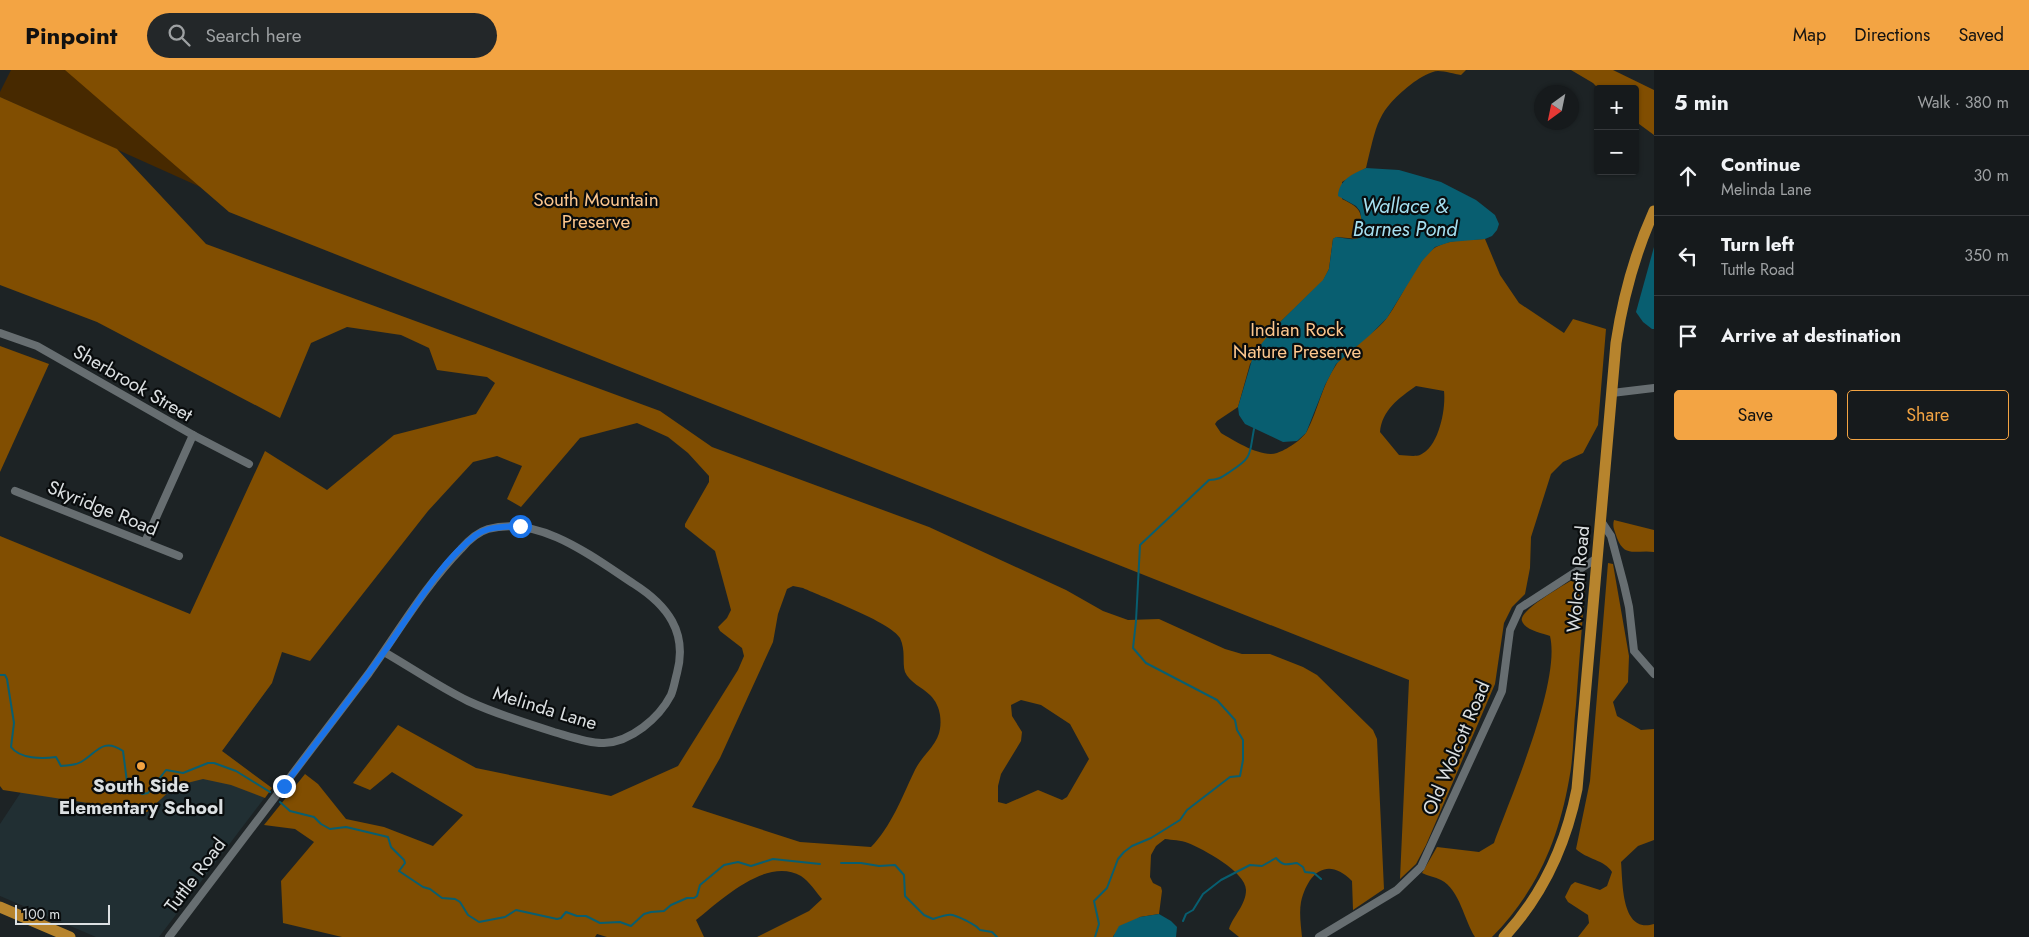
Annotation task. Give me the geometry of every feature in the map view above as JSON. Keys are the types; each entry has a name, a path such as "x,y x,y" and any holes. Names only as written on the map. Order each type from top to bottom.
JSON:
{"main road":[{"name":"Wolcott Road","path":"1504,937 1528,908 1548,873 1561,847 1574,803 1616,343 1622,306 1634,264 1654,211"},
{"path":"0,907 70,937"}],"street":[{"name":"Sherbrook Street","path":"0,333 37,346 193,435 249,464"},
{"path":"1612,393 1654,388"},
{"path":"145,542 193,435"},
{"name":"Skyridge Road","path":"15,491 179,556"},
{"path":"1601,521 1611,536 1624,585 1629,607 1634,651 1654,674"},
{"name":"Melinda Lane","path":"384,652 467,700 516,721 568,736 604,743 630,736 654,720 672,694 680,662 679,634 667,610 631,582 597,560 553,536 520,526 489,529"},
{"name":"Tuttle Road","path":"168,937 384,652 426,590 461,548 478,534 489,529"},
{"name":"Old Wolcott Road","path":"1319,937 1397,890 1421,867 1502,691 1510,630 1520,608 1597,558"}],"shaded area":[{"path":"11,70 357,70 283,224 0,97 0,92"},
{"name":"South Side Elementary School","path":"159,618 272,683 222,751 272,788 159,937 96,937 0,896 0,824 29,780"}],"green space":[{"name":"Indian Rock Nature Preserve","path":"65,70 1466,70 1461,75 1444,71 1432,72 1401,92 1385,110 1376,129 1366,168 1342,182 1342,199 1357,208 1362,220 1364,234 1358,239 1337,237 1333,239 1329,269 1323,281 1275,327 1250,364 1238,407 1215,424 1221,433 1248,448 1263,453 1277,453 1294,444 1307,431 1327,381 1336,365 1347,352 1386,319 1422,260 1429,252 1442,244 1460,240 1485,239 1500,275 1519,303 1564,333 1573,319 1606,329 1598,425 1583,453 1563,462 1551,474 1531,537 1530,568 1525,594 1512,607 1504,623 1495,684 1426,845 1416,864 1400,879 1409,680 229,212","holes":["1416,386 1444,391 1444,407 1440,427 1432,444 1427,451 1420,455 1399,455 1380,432 1384,417 1392,405"]},
{"path":"1571,70 1613,70 1654,90 1654,135 1639,124 1639,85 1595,85"},
{"path":"0,97 117,149 206,244 660,411 712,447 929,527 1066,590 1103,611 1128,620 1159,619 1225,649 1242,654 1270,654 1303,667 1317,675 1373,730 1377,739 1384,889 1353,910 1352,881 1343,873 1335,870 1327,869 1320,871 1314,876 1304,891 1301,902 1302,937 1239,937 1229,929 1242,906 1246,890 1239,876 1223,862 1195,846 1182,841 1165,839 1156,846 1151,855 1150,877 1153,883 1161,887 1162,891 1159,914 1140,917 1113,937 757,937 809,911 822,899 804,878 788,871 759,876 745,883 718,902 696,920 704,937 607,937 597,934 595,937 342,937 283,923 281,881 314,842 295,829 264,825 305,774 318,784 346,819 384,827 433,846 463,815 392,772 370,790 353,783 398,725 476,768 611,796 678,766 738,670 744,656 742,648 720,631 718,627 727,618 731,610 715,551 685,527 709,482 709,476 688,453 668,437 637,423 580,438 521,507 507,499 522,466 497,456 473,462 428,511 310,661 282,652 272,683 222,751 272,788 265,798 231,785 203,779 175,786 147,812 3,790 0,786 0,536 190,614 265,451 327,490 394,435 476,414 495,383 487,377 437,370 429,348 401,335 347,327 311,343 280,418 97,322 0,285","holes":["793,586 803,588 855,610 894,632 902,643 904,668 907,676 930,695 936,702 939,710 940,725 936,740 918,764 896,811 871,847 800,842 692,807 720,758 773,642 778,614 787,589","1021,700 1041,705 1070,724 1089,759 1067,797 1062,800 1038,790 1006,804 998,802 998,786 1001,774 1021,741 1022,732 1012,716 1011,705"]},
{"path":"0,346 49,364 0,472"},
{"path":"1614,520 1654,530 1654,552 1632,552 1624,549 1617,538"},
{"path":"1608,563 1613,564 1629,656 1628,682 1613,702 1617,716 1641,730 1654,729 1654,840 1638,846 1621,862 1626,905 1635,921 1643,925 1654,924 1654,937 1578,937 1589,923 1588,915 1568,902 1565,897 1571,885 1575,882 1600,890 1607,886 1612,872 1605,865 1576,849 1590,781"},
{"path":"1586,572 1572,762 1559,824 1543,865 1521,902 1492,937 1475,937 1453,891 1441,880 1422,873 1437,847 1479,852 1494,843 1542,709 1548,681 1551,656 1550,636 1527,627 1522,621 1523,616 1537,602"}],"water":[{"name":"Wallace & Barnes Pond","path":"1366,168 1399,170 1441,182 1476,200 1495,215 1499,224 1492,236 1485,239 1450,242 1435,247 1422,261 1387,318 1336,364 1325,385 1306,433 1297,441 1283,442 1245,424 1239,415 1238,407 1254,353 1275,327 1323,280 1329,269 1333,239 1336,237 1355,239 1364,233 1360,211 1356,206 1338,196 1341,186 1347,178"},
{"path":"1654,247 1654,329 1652,329 1643,322 1636,312"},
{"path":"1159,914 1177,927 1176,937 1113,937 1119,926 1140,917"}],"waterway":[{"path":"1095,937 1099,924 1094,901 1107,888 1118,859 1124,852 1180,820 1187,810 1230,777 1240,776 1243,760 1243,740 1237,730 1235,720 1217,700 1146,663 1133,648 1140,545 1209,480 1220,478 1247,458 1254,429"},
{"path":"0,675 5,675 7,679 14,723 11,747 20,754 38,758 56,757 61,766 81,762 100,748 110,746 123,751 127,782 136,786 142,794 148,793 166,770 183,773 208,763 214,763 236,771 270,792"},
{"path":"280,802 290,811 314,817 330,829 346,827 388,837 391,847 405,863 399,871 442,898 455,899 460,902 468,915 479,922 505,917 516,910 557,919 561,918 566,912 577,916 586,916 600,923 620,922 631,926 644,914 664,911 671,905 687,898 694,898 697,896 700,885 724,865 738,862 751,866 773,859 820,864"},
{"path":"1183,921 1186,914 1193,910 1203,894 1221,880 1250,865 1262,866 1276,858 1284,864 1297,863 1303,867 1305,872 1314,873 1321,879"},
{"path":"841,863 861,863 879,866 895,865 904,875 905,896 924,915 933,919 954,915 980,930 992,932 997,937"}],"place":[{"name":"South Side Elementary School","path":"141,766"}],"route":[{"path":"284,786 384,652 426,590 461,548 478,534 489,529 520,526"}],"park label":[{"name":"South Mountain Preserve","path":"596,210"}]}
